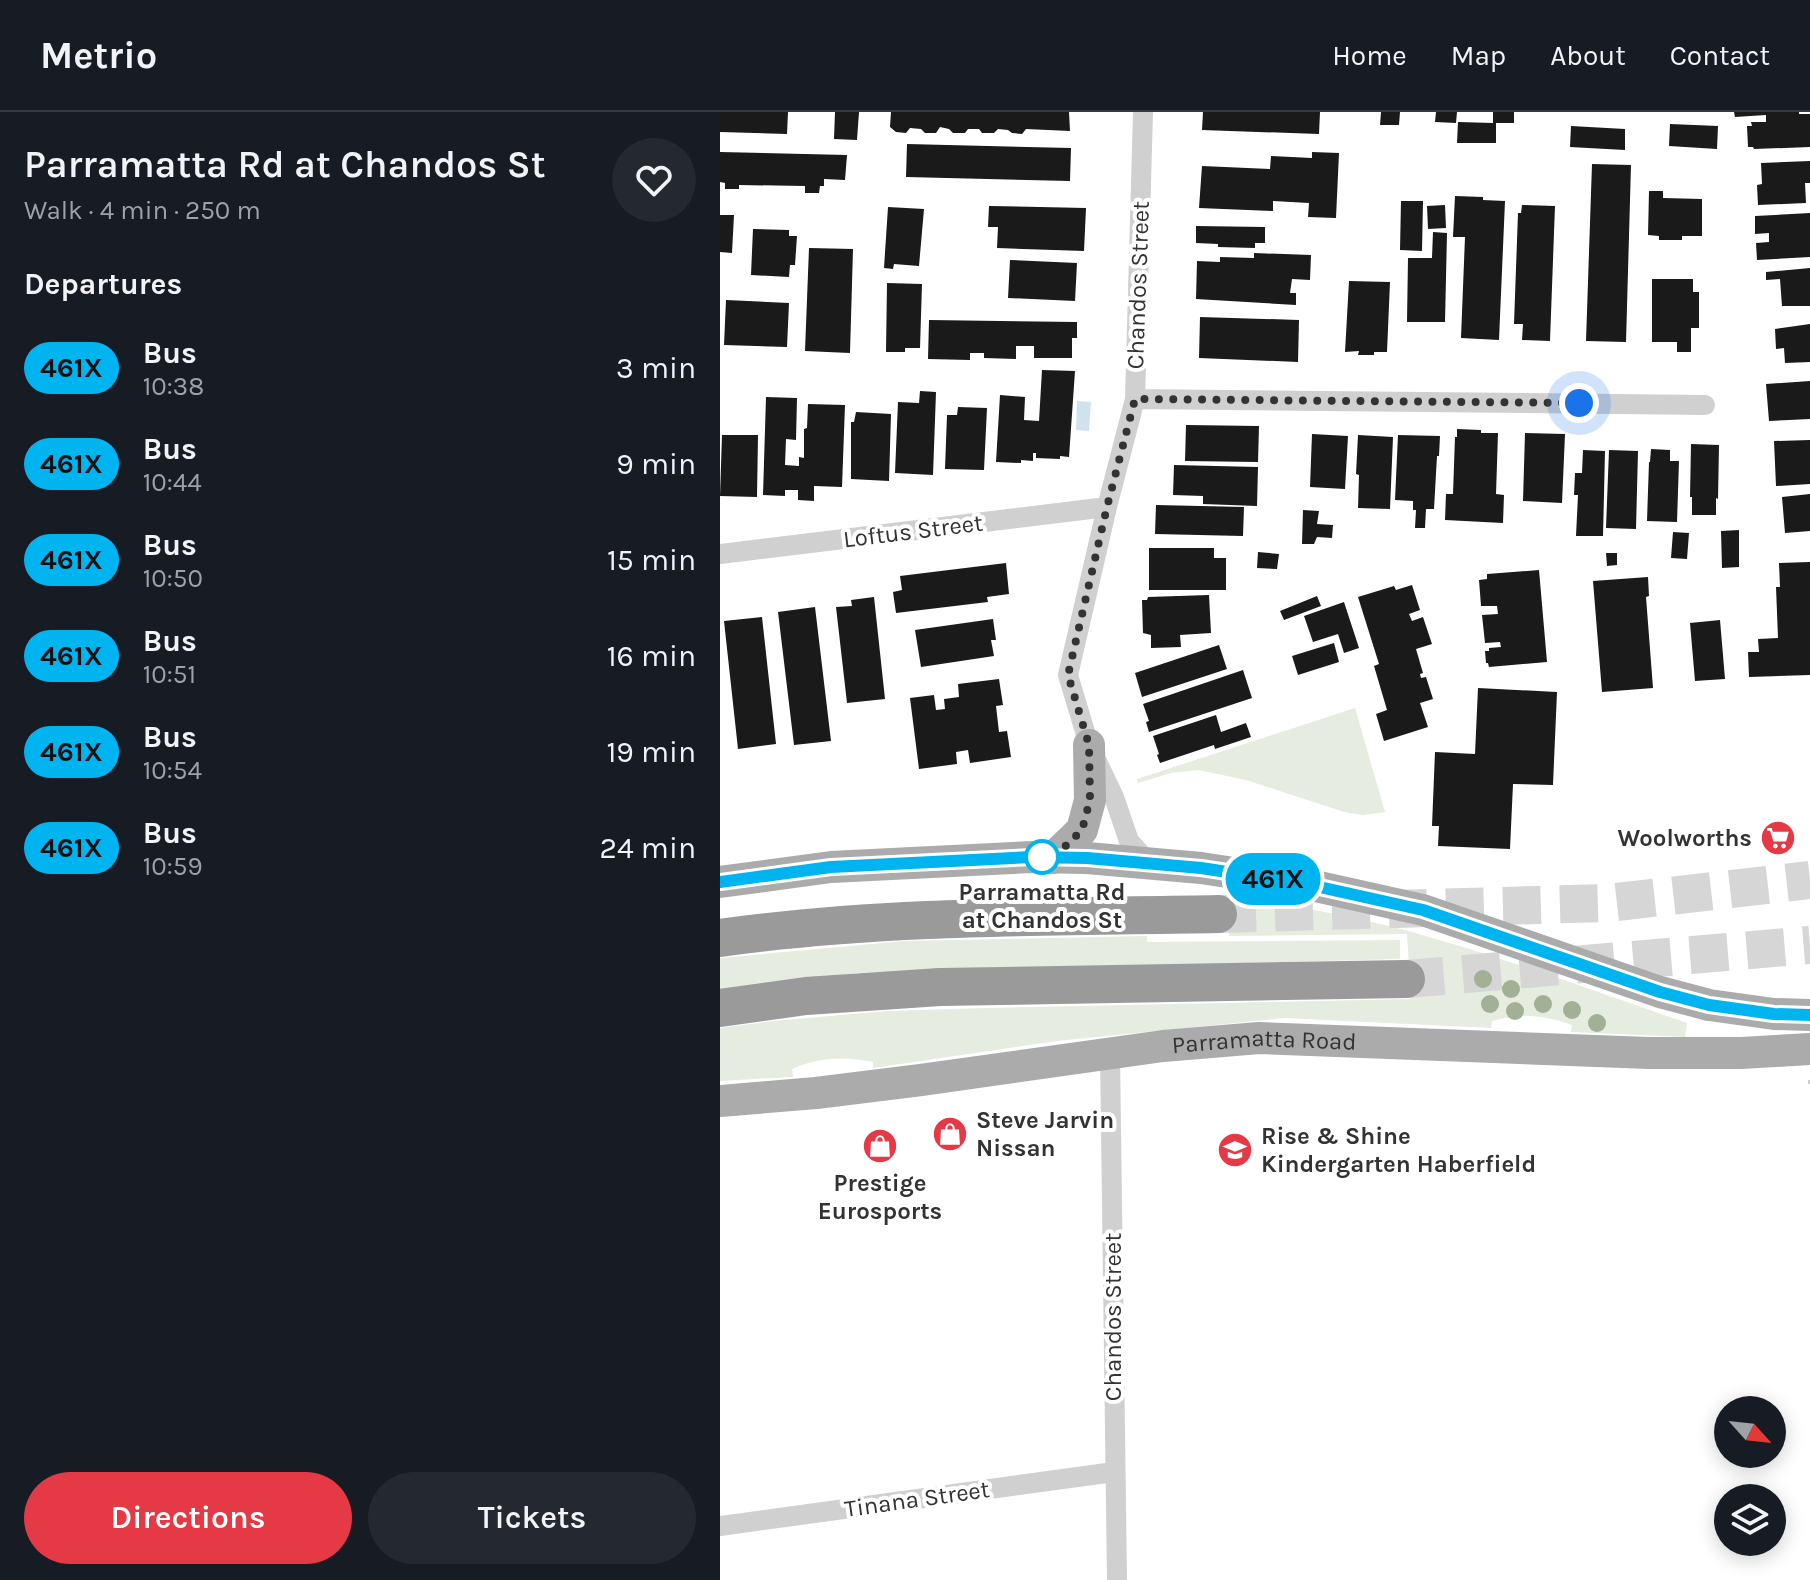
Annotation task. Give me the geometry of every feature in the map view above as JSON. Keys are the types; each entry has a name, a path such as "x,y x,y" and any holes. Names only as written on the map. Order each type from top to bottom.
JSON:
{"highway":[{"path":"720,938 771,931 939,919 1218,914"},
{"path":"720,1008 806,996 940,987 1406,979"}],"main road":[{"path":"1053,858 1082,830 1090,800 1089,745"},
{"path":"720,882 831,867 1031,857 1148,862 1306,884 1423,910 1709,1005 1752,1012 1810,1015"},
{"name":"Parramatta Road","path":"720,1101 876,1085 1163,1046 1259,1038 1649,1053 1810,1049"}],"street":[{"name":"Chandos Street","path":"1143,112 1135,399 1068,675 1089,745 1114,797 1129,841 1148,862"},
{"path":"1135,399 1705,405"},
{"name":"Loftus Street","path":"720,554 1107,507"},
{"name":"Chandos Street","path":"1110,1054 1117,1580"},
{"name":"Tinana Street","path":"720,1526 1114,1472"}],"path":[{"path":"1810,1080 1810,1088"}],"shaded area":[{"path":"1355,708 1385,812 1363,815 1344,812 1246,780 1198,770 1171,773 1138,783 1137,779"},
{"path":"1229,895 1364,920 1479,952 1687,1023 1685,1037 1571,1032 1572,1025 1532,1016 1492,1021 1491,1028 1285,1018 1057,1041 873,1068 873,1062 832,1059 792,1069 793,1077 720,1081 720,1028 773,1021 887,1011 1411,999 1407,934 1229,936"},
{"path":"1147,936 1147,942 1400,940 1400,959 857,973 720,989 720,958 904,941"}],"water":[{"path":"1077,401 1091,402 1089,431 1076,430"}],"building":[{"path":"720,112 788,112 787,134 720,132"},
{"path":"835,112 859,112 857,140 834,139"},
{"path":"891,112 1069,112 1070,131 1026,129 1022,134 998,129 994,133 982,133 979,129 968,129 965,133 953,133 940,127 936,133 910,128 906,133 896,132 890,127"},
{"path":"1203,112 1320,112 1319,134 1202,130"},
{"path":"1381,112 1400,112 1399,125 1380,125"},
{"path":"1436,112 1457,112 1456,123 1435,122"},
{"path":"1493,112 1514,112 1514,123 1496,123 1496,143 1457,143 1458,122 1493,123"},
{"path":"1734,112 1810,114 1810,147 1748,147 1747,126 1752,126 1751,122 1766,122 1766,115 1735,117"},
{"path":"1670,124 1718,126 1717,149 1669,146"},
{"path":"1571,126 1625,129 1625,150 1570,147"},
{"path":"907,144 1071,148 1070,181 906,177"},
{"path":"720,152 847,155 845,180 824,179 819,193 805,193 805,186 739,185 739,189 725,189 725,183 720,182"},
{"path":"1312,152 1339,153 1336,218 1308,217 1309,203 1273,201 1273,211 1199,208 1202,166 1270,169 1271,156 1312,158"},
{"path":"1810,161 1810,183 1805,183 1806,203 1758,205 1757,185 1762,184 1761,163"},
{"path":"1592,164 1631,165 1626,342 1586,341"},
{"path":"1649,191 1663,191 1663,198 1702,199 1702,236 1659,240 1659,236 1648,235"},
{"path":"1455,196 1505,201 1499,340 1461,338 1465,237 1453,237"},
{"path":"1401,201 1423,201 1422,251 1400,250"},
{"path":"1445,205 1446,228 1428,229 1427,206"},
{"path":"1522,205 1555,206 1550,341 1522,340 1523,324 1514,324 1518,213 1521,213"},
{"path":"989,206 1086,208 1084,251 997,248 998,227 988,227"},
{"path":"888,207 924,209 919,266 894,264 893,269 884,268"},
{"path":"1810,213 1810,257 1757,260 1756,243 1769,242 1769,233 1755,234 1755,216"},
{"path":"720,215 734,215 732,253 720,252"},
{"path":"1196,226 1265,227 1265,243 1255,243 1255,248 1196,243"},
{"path":"753,229 789,230 789,236 797,236 795,265 790,265 789,277 751,275"},
{"path":"1433,232 1447,233 1445,322 1407,322 1408,258 1432,258"},
{"path":"809,248 853,249 850,353 805,351"},
{"path":"1254,253 1311,255 1310,280 1292,279 1290,293 1296,293 1296,305 1196,299 1197,261 1220,262 1220,257 1254,258"},
{"path":"1010,260 1077,263 1075,301 1008,298"},
{"path":"1810,268 1810,306 1782,306 1780,279 1766,280 1766,272"},
{"path":"1652,279 1693,279 1693,292 1699,292 1699,328 1691,328 1691,352 1677,352 1677,342 1652,342"},
{"path":"1349,281 1390,282 1387,352 1358,355 1359,351 1345,352"},
{"path":"887,283 922,284 920,348 886,352"},
{"path":"726,300 789,303 787,347 724,345"},
{"path":"1200,317 1299,320 1298,362 1199,358"},
{"path":"929,320 1077,322 1077,338 1072,338 1072,358 1034,358 1034,346 1016,346 1016,359 984,358 984,353 970,353 970,360 928,359"},
{"path":"1810,324 1810,362 1785,363 1784,348 1776,349 1775,329"},
{"path":"1042,370 1075,371 1069,457 1036,458 1036,453 1033,453 1033,461 996,462 1000,395 1025,397 1024,420 1039,421"},
{"path":"1810,381 1810,419 1769,421 1766,384"},
{"path":"920,391 936,392 933,475 895,473 898,402 919,403"},
{"path":"766,397 797,398 796,440 786,439 785,465 799,466 799,457 804,458 808,404 845,405 842,487 814,486 814,501 798,500 798,490 785,490 785,496 763,495"},
{"path":"958,407 987,408 984,470 945,469 947,415 957,415"},
{"path":"856,412 891,414 889,481 851,479 851,422 854,422"},
{"path":"1186,425 1259,426 1258,462 1185,461"},
{"path":"1457,429 1498,433 1496,494 1504,495 1503,523 1445,520 1446,494 1453,494"},
{"path":"1525,433 1565,434 1562,503 1523,501"},
{"path":"1312,434 1348,436 1345,489 1310,487"},
{"path":"722,435 758,435 757,497 720,496"},
{"path":"1358,435 1393,437 1390,509 1358,508"},
{"path":"1398,435 1440,436 1434,509 1426,509 1425,528 1415,528 1413,501 1395,500"},
{"path":"1810,440 1810,484 1776,486 1774,441"},
{"path":"1691,444 1719,445 1716,515 1692,515"},
{"path":"1651,449 1670,450 1670,461 1679,461 1677,522 1647,521"},
{"path":"1583,450 1605,451 1603,536 1576,536 1578,495 1574,495 1575,473 1582,473"},
{"path":"1609,450 1638,451 1636,529 1606,528"},
{"path":"1174,465 1258,467 1257,506 1203,504 1203,496 1173,495"},
{"path":"1810,494 1810,531 1785,533 1782,497"},
{"path":"1156,505 1244,507 1243,536 1155,534"},
{"path":"1303,510 1319,511 1317,524 1333,525 1332,538 1317,537 1314,544 1302,544"},
{"path":"1739,530 1739,567 1722,568 1721,531"},
{"path":"1673,532 1689,533 1687,559 1671,558"},
{"path":"1149,548 1214,548 1214,558 1226,558 1226,590 1149,590"},
{"path":"1258,552 1279,554 1277,569 1257,568"},
{"path":"1606,553 1617,553 1617,565 1607,566"},
{"path":"1810,562 1810,675 1749,677 1748,652 1759,652 1758,639 1778,638 1776,587 1780,587 1779,563"},
{"path":"1006,563 1009,594 987,597 988,602 896,613 893,592 902,590 900,576"},
{"path":"1539,570 1547,662 1489,667 1485,651 1501,647 1500,642 1485,643 1482,615 1498,614 1497,606 1481,606 1479,580 1487,579 1487,574"},
{"path":"1648,577 1649,596 1646,597 1653,688 1602,692 1593,581"},
{"path":"1412,585 1420,610 1409,614 1412,621 1423,617 1432,644 1416,649 1423,673 1420,674 1421,678 1426,677 1433,699 1420,703 1428,727 1384,741 1376,714 1387,710 1374,666 1379,664 1358,597 1394,586 1396,590"},
{"path":"1209,595 1211,633 1180,635 1181,647 1151,648 1151,635 1143,633 1142,600 1148,597"},
{"path":"1317,596 1321,606 1284,620 1280,611"},
{"path":"874,597 885,699 847,703 836,607 852,606 851,600"},
{"path":"1344,602 1359,648 1344,653 1338,634 1313,642 1304,616"},
{"path":"815,607 831,741 794,745 778,612"},
{"path":"762,617 776,744 738,749 724,621"},
{"path":"993,619 996,640 991,640 994,656 921,667 915,630"},
{"path":"1720,620 1725,679 1695,681 1690,623"},
{"path":"1334,643 1339,662 1298,675 1292,656"},
{"path":"1219,645 1227,669 1142,697 1135,673"},
{"path":"1243,670 1252,698 1149,732 1143,704"},
{"path":"999,679 1003,705 996,706 999,732 1007,731 1011,757 970,763 968,750 956,752 957,764 919,769 910,698 934,695 936,710 945,709 944,699 959,697 958,684"},
{"path":"1478,688 1557,692 1553,785 1513,784 1510,849 1438,846 1439,826 1432,826 1435,752 1475,754"},
{"path":"1216,715 1221,732 1246,723 1251,737 1215,749 1214,745 1160,763 1153,736"}],"tunnel":[{"path":"1218,914 1608,903 1810,880"},
{"path":"1406,979 1810,945"}],"bus line":[{"name":"461X","path":"720,882 831,867 1031,857 1087,858 1201,868 1306,884 1423,910 1660,992 1709,1005 1774,1014 1810,1015"}],"place":[{"name":"Woolworths","path":"1778,838"},
{"name":"Parramatta Rd at Chandos St","path":"1042,857"},
{"name":"Steve Jarvin Nissan","path":"950,1134"},
{"name":"Prestige Eurosports","path":"880,1146"},
{"name":"Rise & Shine Kindergarten Haberfield","path":"1235,1150"}],"route":[{"path":"1042,857 1053,858 1076,838 1082,830 1090,800 1089,745 1068,675 1135,399 1579,403"}]}
